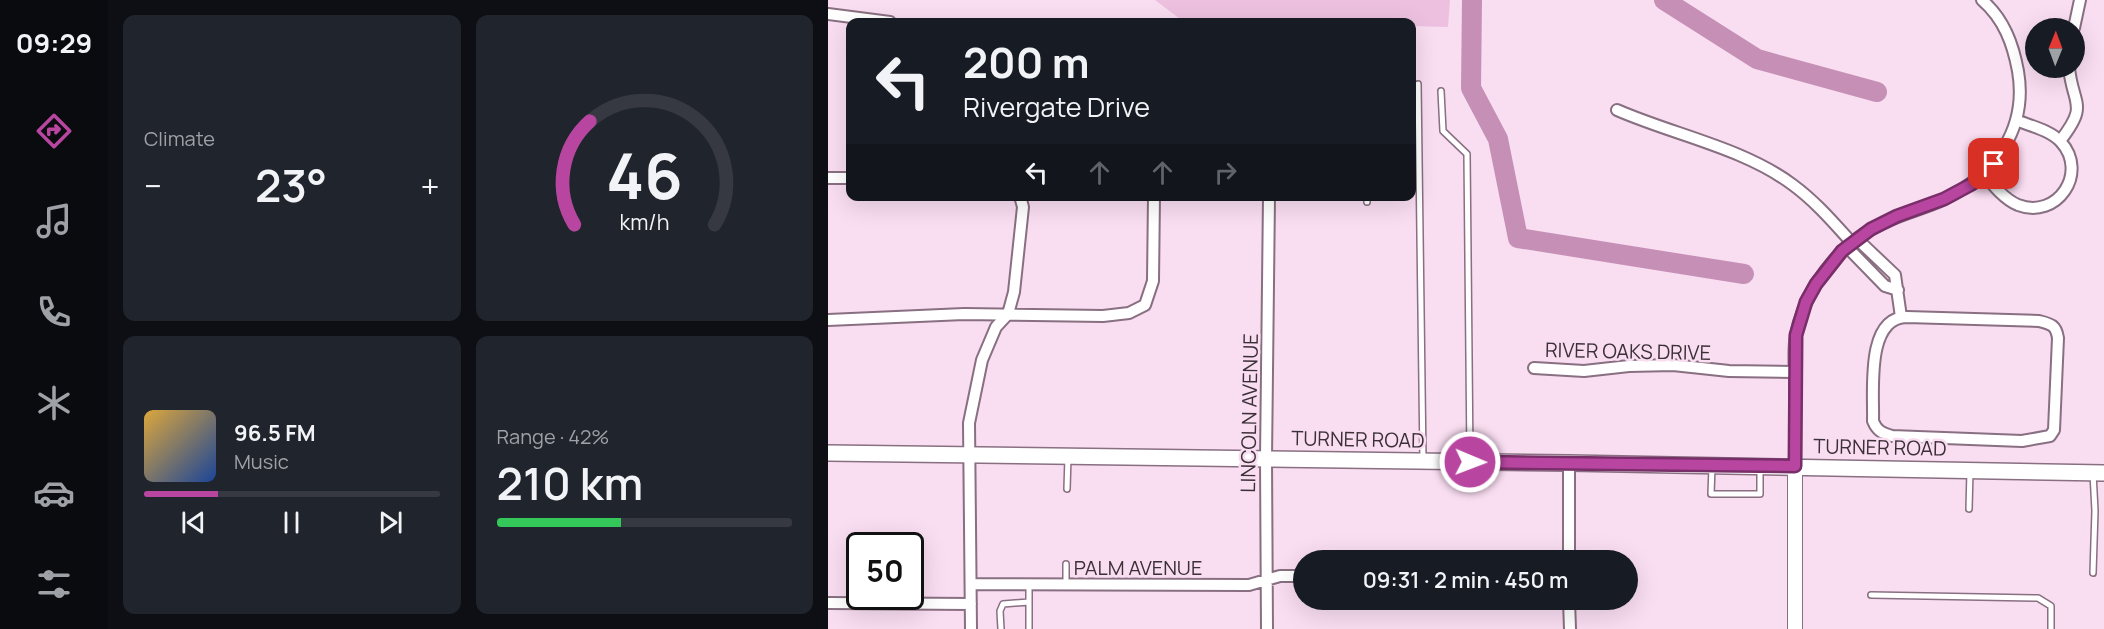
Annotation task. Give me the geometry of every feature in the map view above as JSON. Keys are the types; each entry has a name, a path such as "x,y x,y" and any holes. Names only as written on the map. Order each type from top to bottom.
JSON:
{"main road":[{"name":"TURNER ROAD","path":"828,453 2099,472"}],"street":[{"path":"1795,629 1796,335 1806,302 1822,275 1852,243 1871,229 1897,216 1944,199 1972,184 1994,164 2004,147 2016,120 2020,96 2014,49 2007,30 1982,0"},
{"path":"2076,18 2080,0"},
{"path":"828,14 859,18"},
{"path":"2060,141 2074,124 2078,108 2071,78"},
{"path":"1617,110 1737,155 1772,171 1792,184 1822,209 1852,243 1895,274 1901,317"},
{"path":"1984,174 2006,198 2017,205 2036,207 2052,203 2061,196 2069,183 2072,167 2070,156 2060,141 2049,133 2016,120"},
{"path":"828,178 846,178"},
{"path":"971,629 969,423 982,360 996,327 1008,314 1014,292 1023,207 1021,201"},
{"path":"828,320 964,314 1102,316 1130,313 1145,305 1153,281 1154,201"},
{"name":"LINCOLN AVENUE","path":"1267,629 1265,580 1269,201"},
{"path":"1901,317 2038,321 2052,324 2057,329 2058,338 2054,430 2050,436 2022,441 1892,436 1876,429 1873,421 1875,349 1887,325 1901,317"},
{"name":"RIVER OAKS DRIVE","path":"1534,368 1584,371 1629,366 1673,365 1729,371 1795,372"},
{"path":"1569,463 1569,550"},
{"name":"PALM AVENUE","path":"971,584 1249,585 1280,576 1293,576"},
{"path":"828,603 971,604"},
{"path":"1569,610 1570,629"}],"lane":[{"path":"1418,84 1424,461"},
{"path":"1441,91 1443,131 1467,154 1470,462"},
{"path":"1067,489 1068,456"},
{"path":"1712,465 1711,494 1760,494 1760,466"},
{"path":"1969,509 1970,471"},
{"path":"2093,573 2099,472"},
{"path":"1066,564 1066,585"},
{"path":"1029,585 1029,629"},
{"path":"1871,595 2038,598 2051,606 2050,629"},
{"path":"1000,629 1002,604 1029,602"}],"shaded area":[{"path":"1155,0 1450,0 1448,27 1416,26 1416,18 1179,18"}],"waterway":[{"path":"1472,0 1471,88 1498,139 1518,238 1744,274"},
{"path":"1664,0 1757,59 1877,92"}],"route":[{"path":"1470,462 1795,466 1796,335 1806,302 1816,284 1842,251 1871,229 1897,216 1944,199 1972,184 1994,164"}]}
